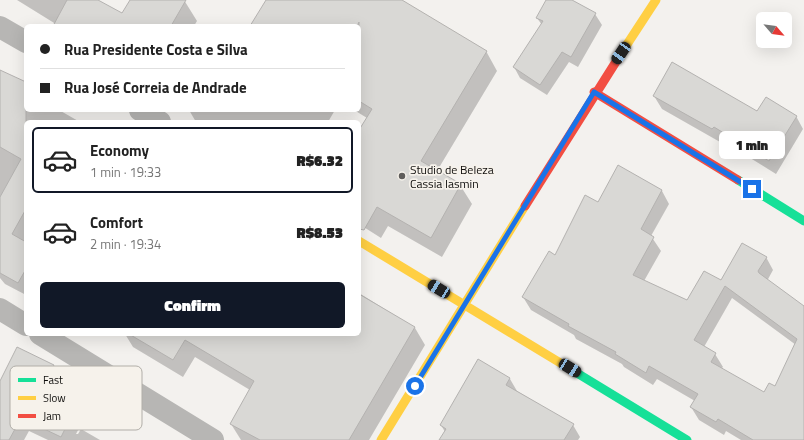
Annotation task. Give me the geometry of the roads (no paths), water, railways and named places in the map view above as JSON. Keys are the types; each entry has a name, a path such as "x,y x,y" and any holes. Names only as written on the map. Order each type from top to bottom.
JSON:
{"street":[{"path":"381,440 466,305 594,92 656,0"},
{"path":"0,27 24,41"},
{"path":"594,92 804,222"},
{"path":"143,112 157,120"},
{"path":"361,242 687,440"},
{"path":"0,309 24,324"},
{"path":"43,336 92,366"},
{"path":"142,396 213,440"}],"place":[{"name":"Studio de Beleza Cassia Iasmin","path":"402,176"}]}
